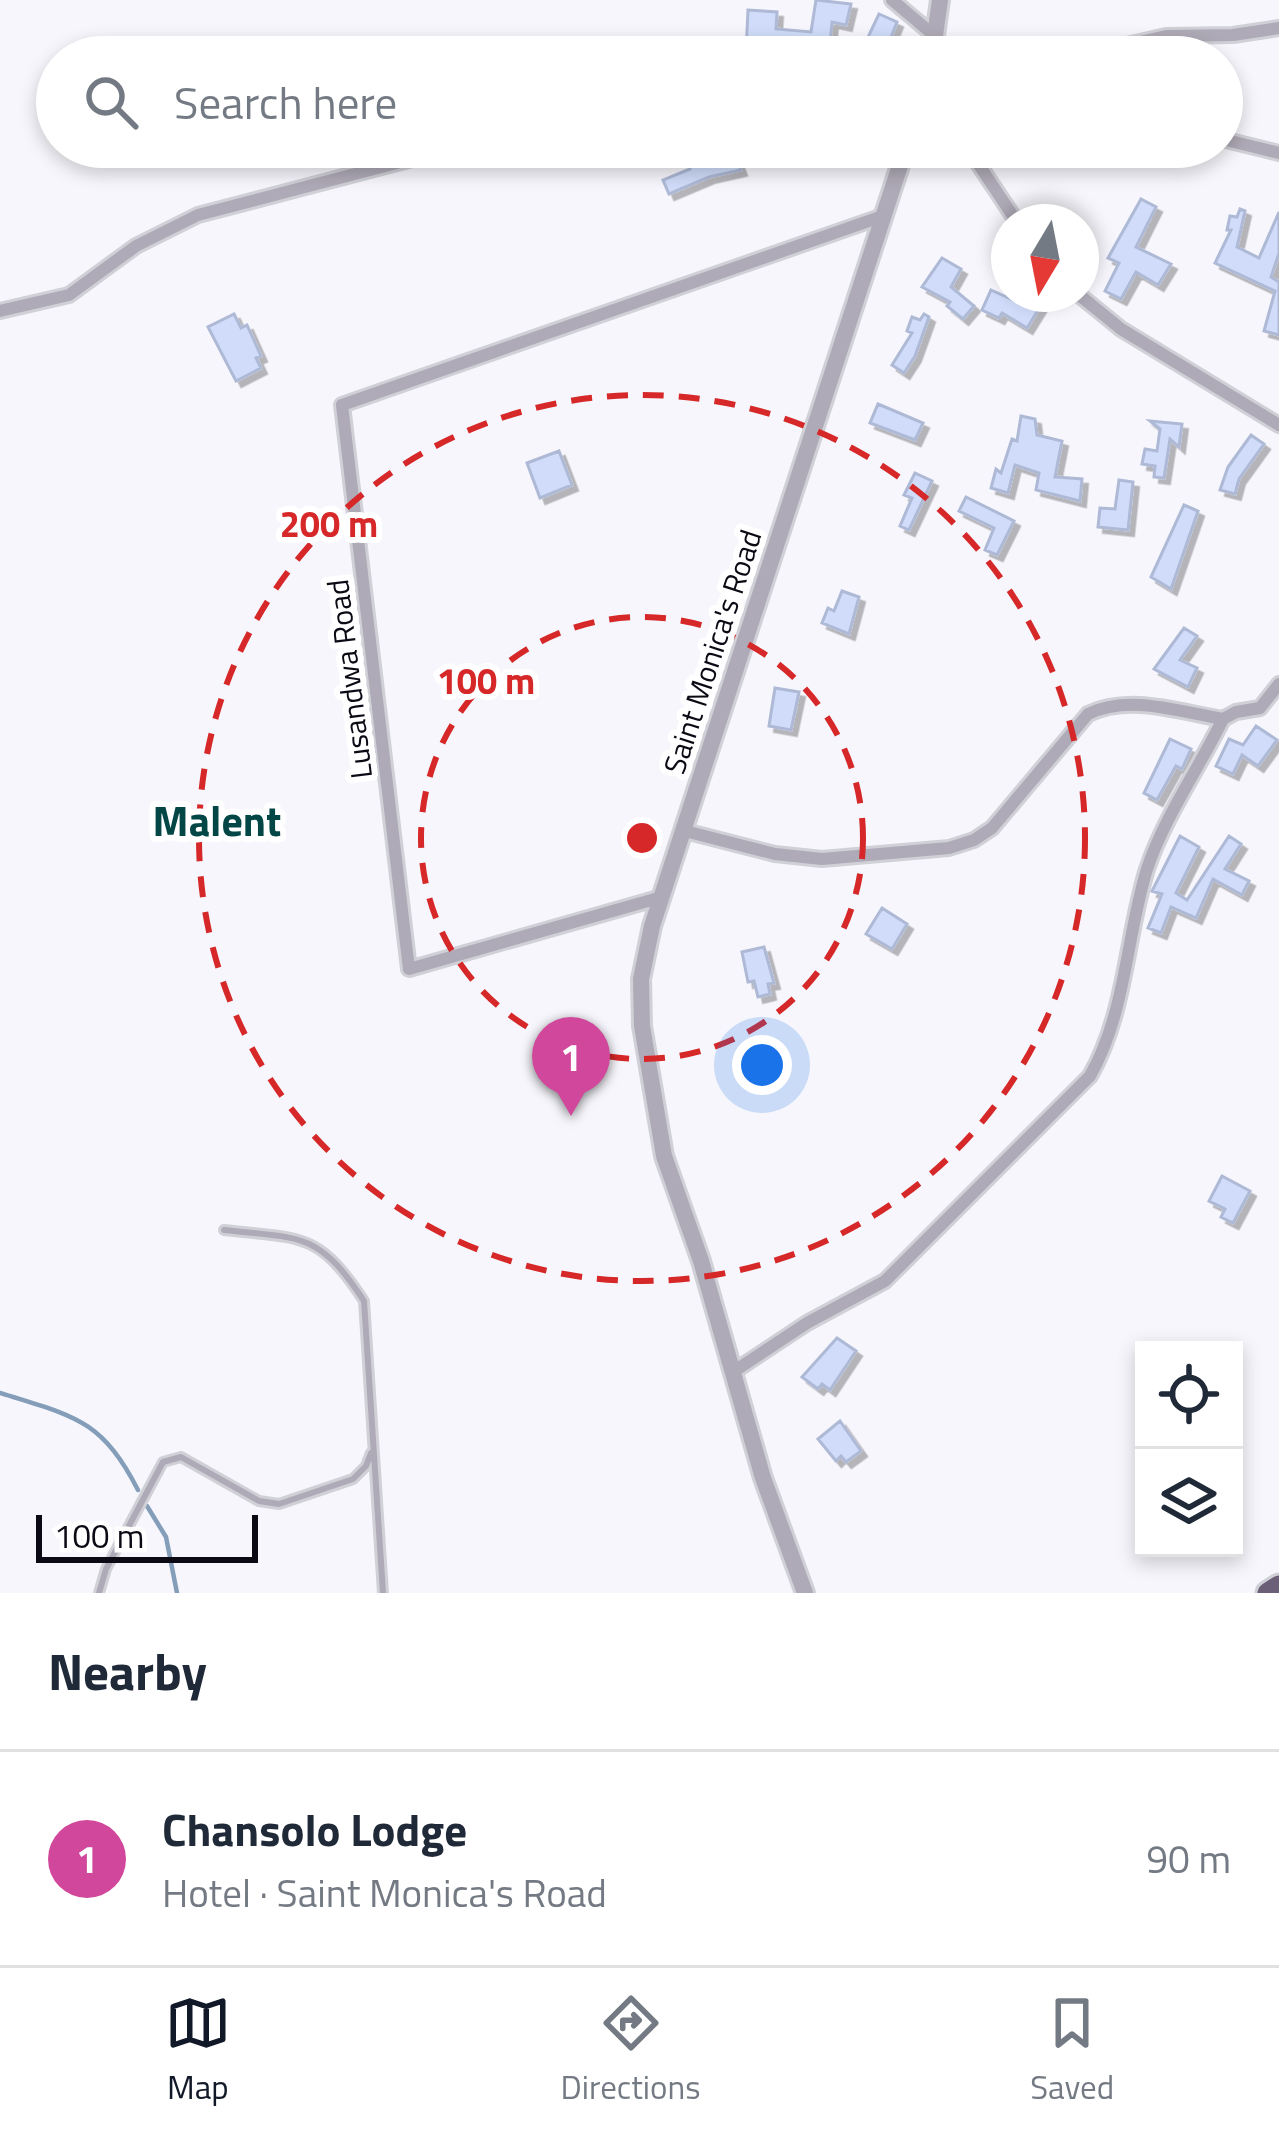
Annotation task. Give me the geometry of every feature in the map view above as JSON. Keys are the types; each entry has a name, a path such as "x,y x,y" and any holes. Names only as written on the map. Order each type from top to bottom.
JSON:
{"highway":[{"path":"1268,1593 1279,1586"}],"street":[{"path":"892,0 935,36"},
{"path":"937,36 940,0"},
{"path":"1166,36 1279,28"},
{"path":"1243,144 1279,153"},
{"path":"0,311 68,296 136,246 198,214 377,168"},
{"name":"Saint Monica's Road","path":"805,1593 763,1478 701,1261 664,1156 642,1026 641,979 662,897 899,168"},
{"path":"981,168 1005,204"},
{"name":"Lusandwa Road","path":"662,897 410,969 342,405 883,216"},
{"path":"1099,311 1279,424"},
{"path":"733,1372 807,1323 885,1282 1090,1076 1109,1033 1149,865 1223,719 1260,708 1279,684"},
{"path":"685,831 775,854 822,859 949,848 992,828 1088,714 1124,703 1223,719"}],"lane":[{"path":"224,1230 292,1238 325,1250 364,1301 383,1593"},
{"path":"99,1593 106,1569 163,1462 172,1457 181,1456 259,1501 279,1504 353,1479 373,1450"}],"building":[{"path":"816,0 851,4 846,25 832,22 831,36 747,36 748,10 777,12 776,29 811,32"},
{"path":"879,14 897,22 891,36 869,36"},
{"path":"690,169 741,170 669,194 663,180"},
{"path":"1141,199 1156,207 1136,247 1171,264 1158,285 1136,272 1121,299 1105,291 1119,263 1108,258"},
{"path":"1240,209 1245,211 1237,247 1259,258 1279,212 1279,253 1271,277 1279,282 1279,335 1264,331 1275,291 1215,263 1231,230 1227,230 1230,216 1237,217"},
{"path":"942,258 961,269 951,287 974,306 963,319 947,306 950,302 922,287"},
{"path":"991,290 991,312 1037,312 1027,328 1002,313 999,318 982,310"},
{"path":"234,314 241,328 247,325 261,356 256,358 261,368 236,381 208,327"},
{"path":"924,314 929,317 904,373 892,365 912,333 907,331 912,317 920,320"},
{"path":"878,404 923,423 915,440 870,423"},
{"path":"1021,416 1035,419 1037,435 1062,441 1055,477 1082,479 1080,501 1036,490 1039,473 1015,465 1008,493 991,488 1012,439 1017,441"},
{"path":"1150,421 1182,424 1179,447 1170,439 1164,478 1154,477 1155,466 1142,464 1145,449 1157,451 1160,429"},
{"path":"1251,435 1264,444 1239,479 1235,494 1220,490 1228,467"},
{"path":"559,451 572,485 540,498 527,463"},
{"path":"915,473 932,481 909,530 900,526 912,498 904,495"},
{"path":"1119,480 1133,482 1128,530 1098,527 1100,508 1115,509"},
{"path":"966,497 1014,521 997,555 985,550 994,528 959,511"},
{"path":"1184,505 1198,511 1171,589 1151,577"},
{"path":"842,591 859,597 849,634 822,623 828,608 834,611"},
{"path":"1184,628 1197,636 1180,660 1197,668 1188,687 1154,669"},
{"path":"775,688 799,692 791,730 769,726"},
{"path":"1256,726 1277,740 1258,766 1242,755 1233,774 1216,766 1229,739 1243,745"},
{"path":"1170,739 1191,749 1182,769 1176,766 1157,800 1144,793"},
{"path":"1180,836 1199,847 1176,893 1187,900 1229,836 1241,844 1225,869 1249,881 1242,895 1213,879 1196,918 1171,907 1161,933 1148,928 1162,894 1152,891"},
{"path":"882,908 907,924 892,949 866,934"},
{"path":"764,947 774,983 768,984 770,994 758,997 754,981 748,982 742,952"},
{"path":"1222,1176 1250,1191 1233,1223 1221,1217 1225,1209 1209,1201"},
{"path":"837,1338 856,1351 830,1390 822,1384 818,1389 802,1377"},
{"path":"840,1421 861,1451 846,1462 841,1456 836,1461 818,1439"}],"waterway":[{"path":"0,1393 82,1423 111,1448 138,1490"},
{"path":"147,1506 166,1537 177,1593"}],"place":[{"name":"Chansolo Lodge","path":"571,1116"}],"district":[{"name":"Malent","path":"217,821"}]}
